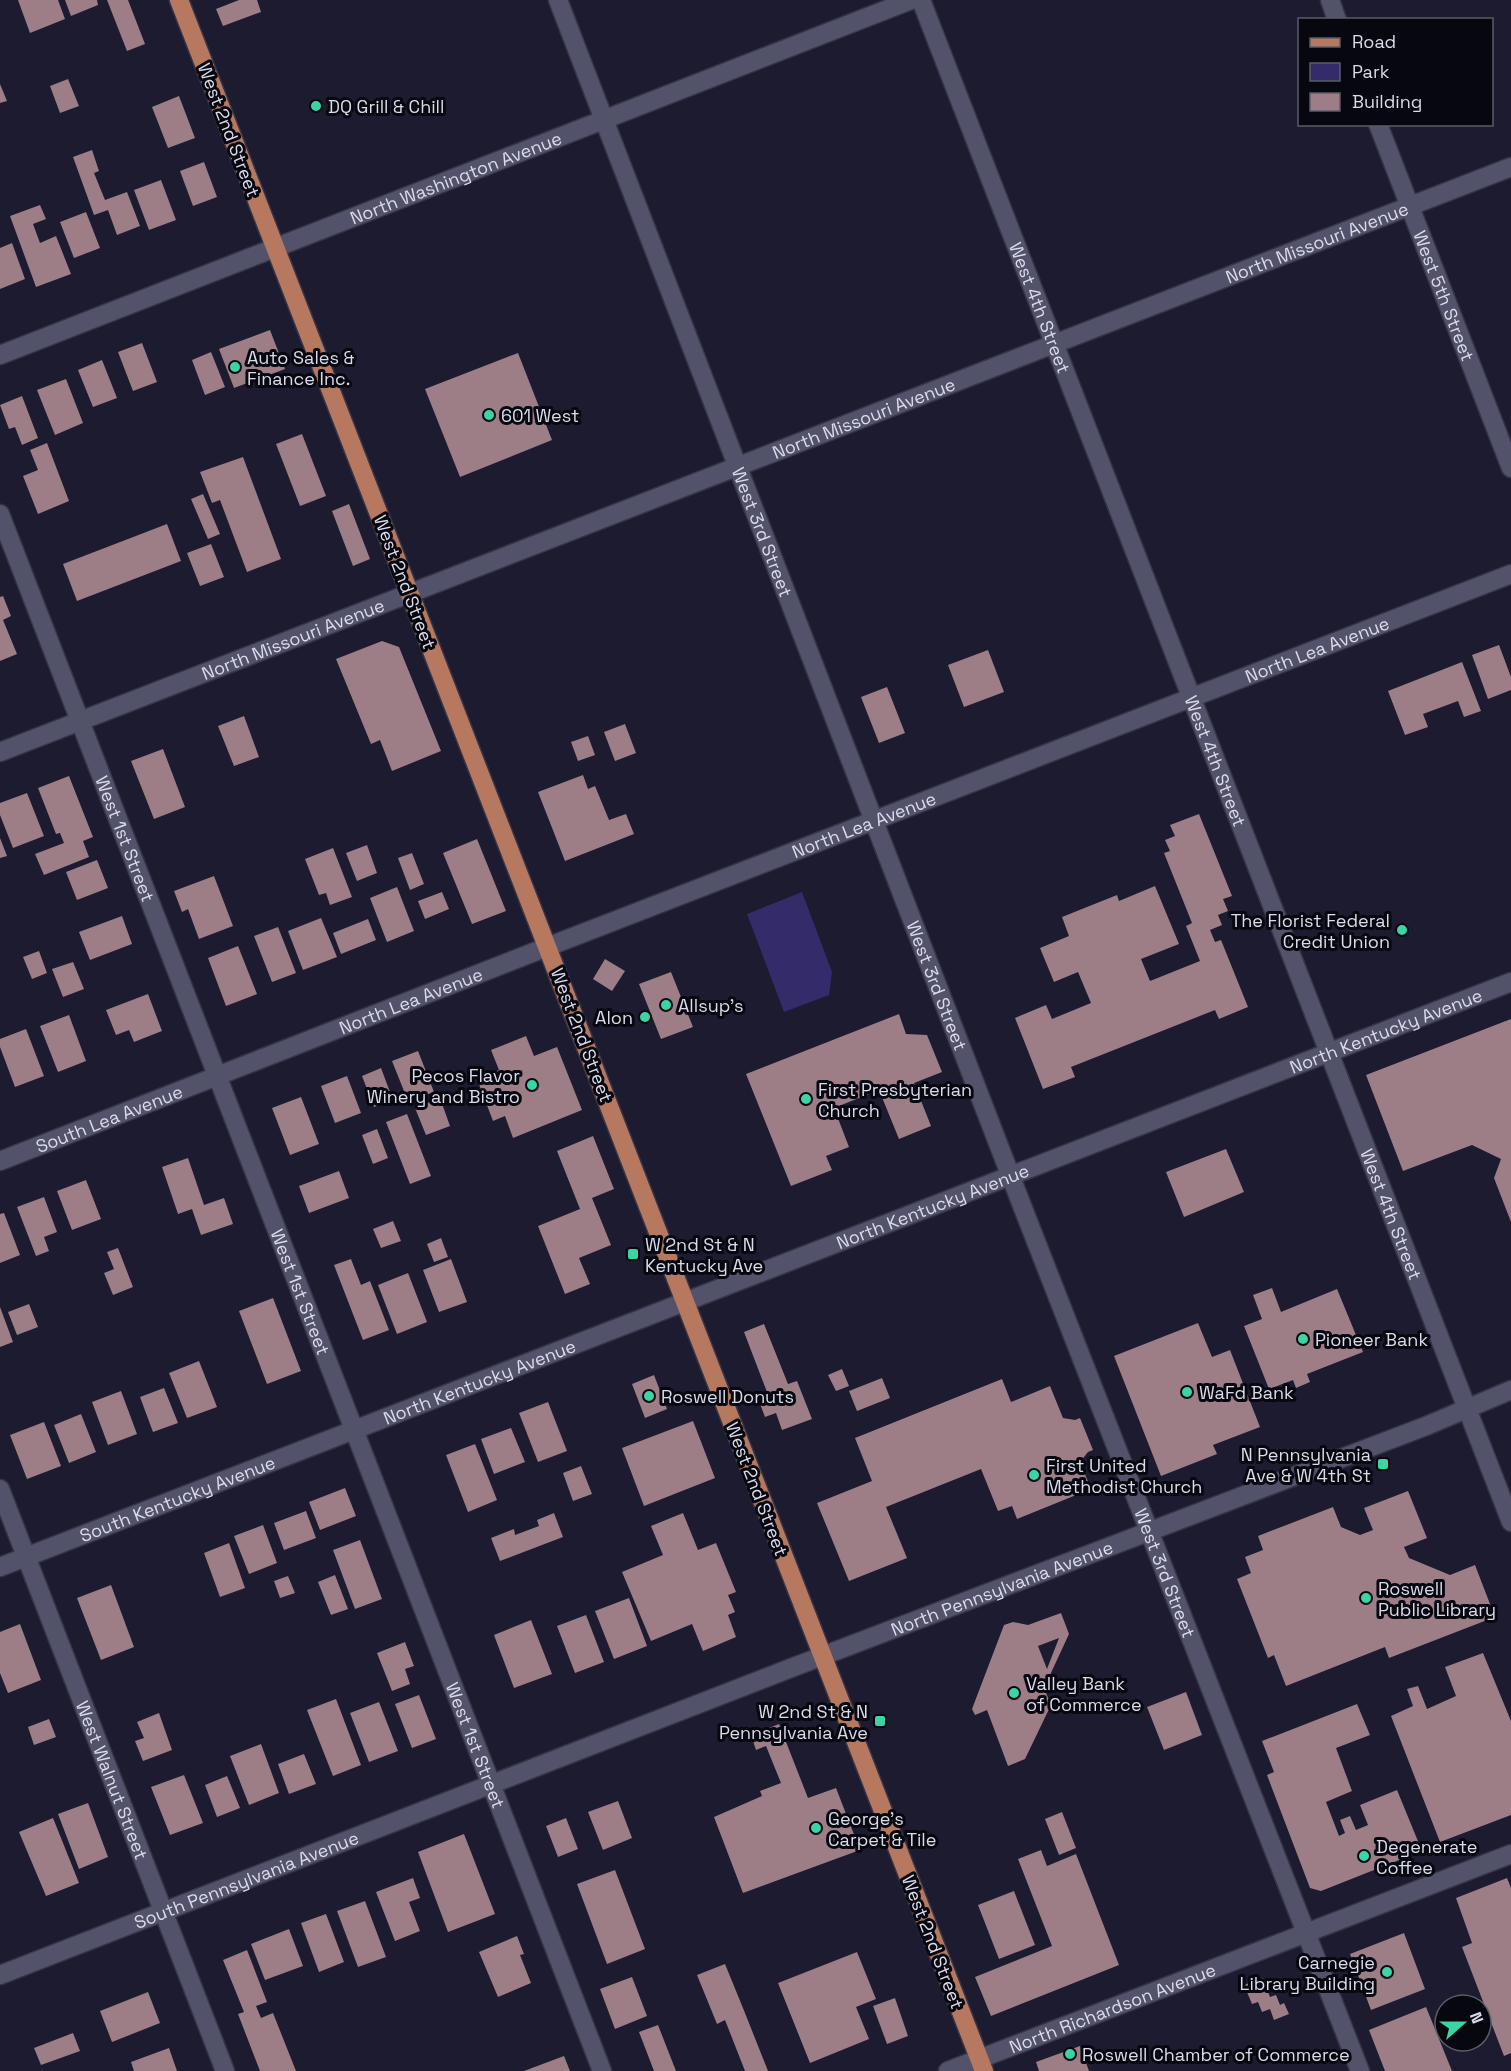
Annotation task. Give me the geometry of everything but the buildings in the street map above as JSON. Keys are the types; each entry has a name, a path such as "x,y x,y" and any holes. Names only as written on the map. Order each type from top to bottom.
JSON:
{"main road":[{"name":"West 2nd Street","path":"179,0 981,2065"}],"street":[{"name":"West 3rd Street","path":"558,0 873,820 1360,2071"},
{"name":"North Washington Avenue","path":"0,355 911,0"},
{"name":"West 4th Street","path":"921,0 1511,1522"},
{"path":"1330,0 1336,18"},
{"name":"West 5th Street","path":"1379,126 1511,468"},
{"name":"North Missouri Avenue","path":"0,752 1511,167"},
{"name":"West 1st Street","path":"0,514 602,2071"},
{"name":"North Lea Avenue","path":"218,1076 547,946 1511,574"},
{"name":"North Kentucky Avenue","path":"355,1431 1511,982"},
{"name":"South Lea Avenue","path":"0,1161 218,1076"},
{"name":"North Pennsylvania Avenue","path":"491,1785 1468,1409 1511,1390"},
{"name":"South Kentucky Avenue","path":"0,1567 355,1431"},
{"name":"West Walnut Street","path":"0,1489 225,2071"},
{"name":"South Pennsylvania Avenue","path":"0,1976 491,1785"},
{"name":"North Richardson Avenue","path":"948,2071 981,2065 1306,1933 1511,1854"}],"green space":[{"path":"802,892 832,972 829,995 784,1012 747,914"}],"place":[{"name":"DQ Grill & Chill","path":"316,106"},
{"name":"Auto Sales & Finance Inc.","path":"235,367"},
{"name":"601 West","path":"489,415"},
{"name":"The Florist Federal Credit Union","path":"1402,930"},
{"name":"Allsup's","path":"666,1005"},
{"name":"Alon","path":"645,1017"},
{"name":"Pecos Flavor Winery and Bistro","path":"532,1085"},
{"name":"First Presbyterian Church","path":"806,1099"},
{"name":"W 2nd St & N Kentucky Ave","path":"633,1254"},
{"name":"Pioneer Bank","path":"1303,1339"},
{"name":"WaFd Bank","path":"1187,1392"},
{"name":"Roswell Donuts","path":"649,1396"},
{"name":"N Pennsylvania Ave & W 4th St","path":"1383,1464"},
{"name":"First United Methodist Church","path":"1034,1475"},
{"name":"Roswell Public Library","path":"1366,1598"},
{"name":"Valley Bank of Commerce","path":"1014,1693"},
{"name":"W 2nd St & N Pennsylvania Ave","path":"880,1721"},
{"name":"George's Carpet & Tile","path":"816,1828"},
{"name":"Degenerate Coffee","path":"1364,1856"},
{"name":"Carnegie Library Building","path":"1387,1972"},
{"name":"Roswell Chamber of Commerce","path":"1070,2054"}]}
